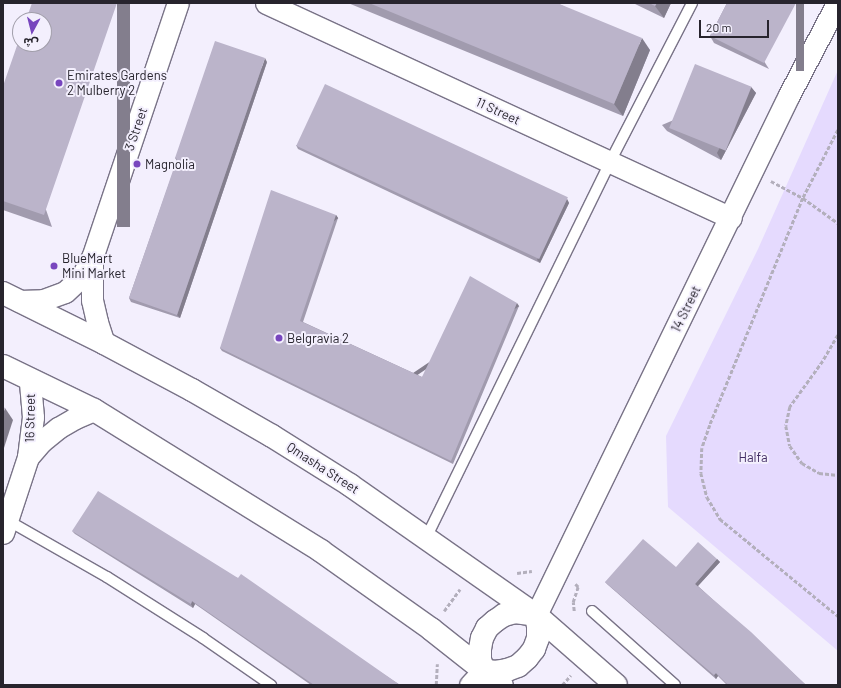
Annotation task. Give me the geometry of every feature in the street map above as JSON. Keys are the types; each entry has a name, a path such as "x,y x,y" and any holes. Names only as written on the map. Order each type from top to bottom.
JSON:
{"street":[{"name":"3 Street","path":"11,297 43,300 65,292 82,276 93,255 178,3"},
{"name":"11 Street","path":"266,3 731,218"},
{"name":"14 Street","path":"536,615 753,171 837,3"},
{"name":"3 Street","path":"93,255 92,300 104,343"},
{"name":"Qmasha Street","path":"11,297 104,343 272,436 350,485 536,615 616,685"},
{"path":"3,366 94,410 321,551 431,629 477,678 502,685"},
{"name":"16 Street","path":"5,527 28,457 33,418 30,378"},
{"name":"16 Street","path":"28,457 42,441 58,428 75,418 94,410"},
{"path":"515,612 536,615 538,638 534,649 527,658 518,666 477,678 482,638 491,625 504,615 515,612"}],"lane":[{"path":"426,538 610,162 692,3"},
{"path":"5,527 107,577 203,638 271,685"},
{"path":"592,611 674,685"}],"path":[{"path":"838,130 803,198 710,425 702,448 701,473 707,498 720,519 838,616"},
{"path":"753,171 803,198 838,223"},
{"path":"838,335 823,361 790,407 786,426 790,446 802,463 819,473 838,475"}],"green space":[{"name":"Halfa","path":"838,70 838,651 668,507 666,436 758,249"}],"building":[{"name":"Emirates Gardens 2 Mulberry 2","path":"32,3 117,3 44,215 3,201 3,86 15,52 52,52 52,12 29,12"},
{"path":"369,3 557,3 642,38 614,104"},
{"path":"649,3 657,3 655,6"},
{"path":"727,3 796,3 764,63 710,36"},
{"path":"215,41 265,58 177,315 129,298 177,159 175,158"},
{"path":"695,64 752,87 726,151 669,128"},
{"path":"325,84 568,197 539,259 296,146"},
{"name":"Belgravia 2","path":"271,190 336,215 300,321 422,377 470,276 517,303 451,461 220,348"},
{"path":"98,491 238,578 241,574 400,685 314,685 192,601 191,604 72,531"},
{"path":"643,539 676,567 698,542 717,559 695,584 751,632 806,685 728,685 716,673 714,675 605,582"}],"place":[{"name":"Emirates Gardens 2 Mulberry 2","path":"59,83"},
{"name":"Magnolia","path":"137,164"},
{"name":"BlueMart Mini Market","path":"54,266"},
{"name":"Belgravia 2","path":"279,338"}]}
